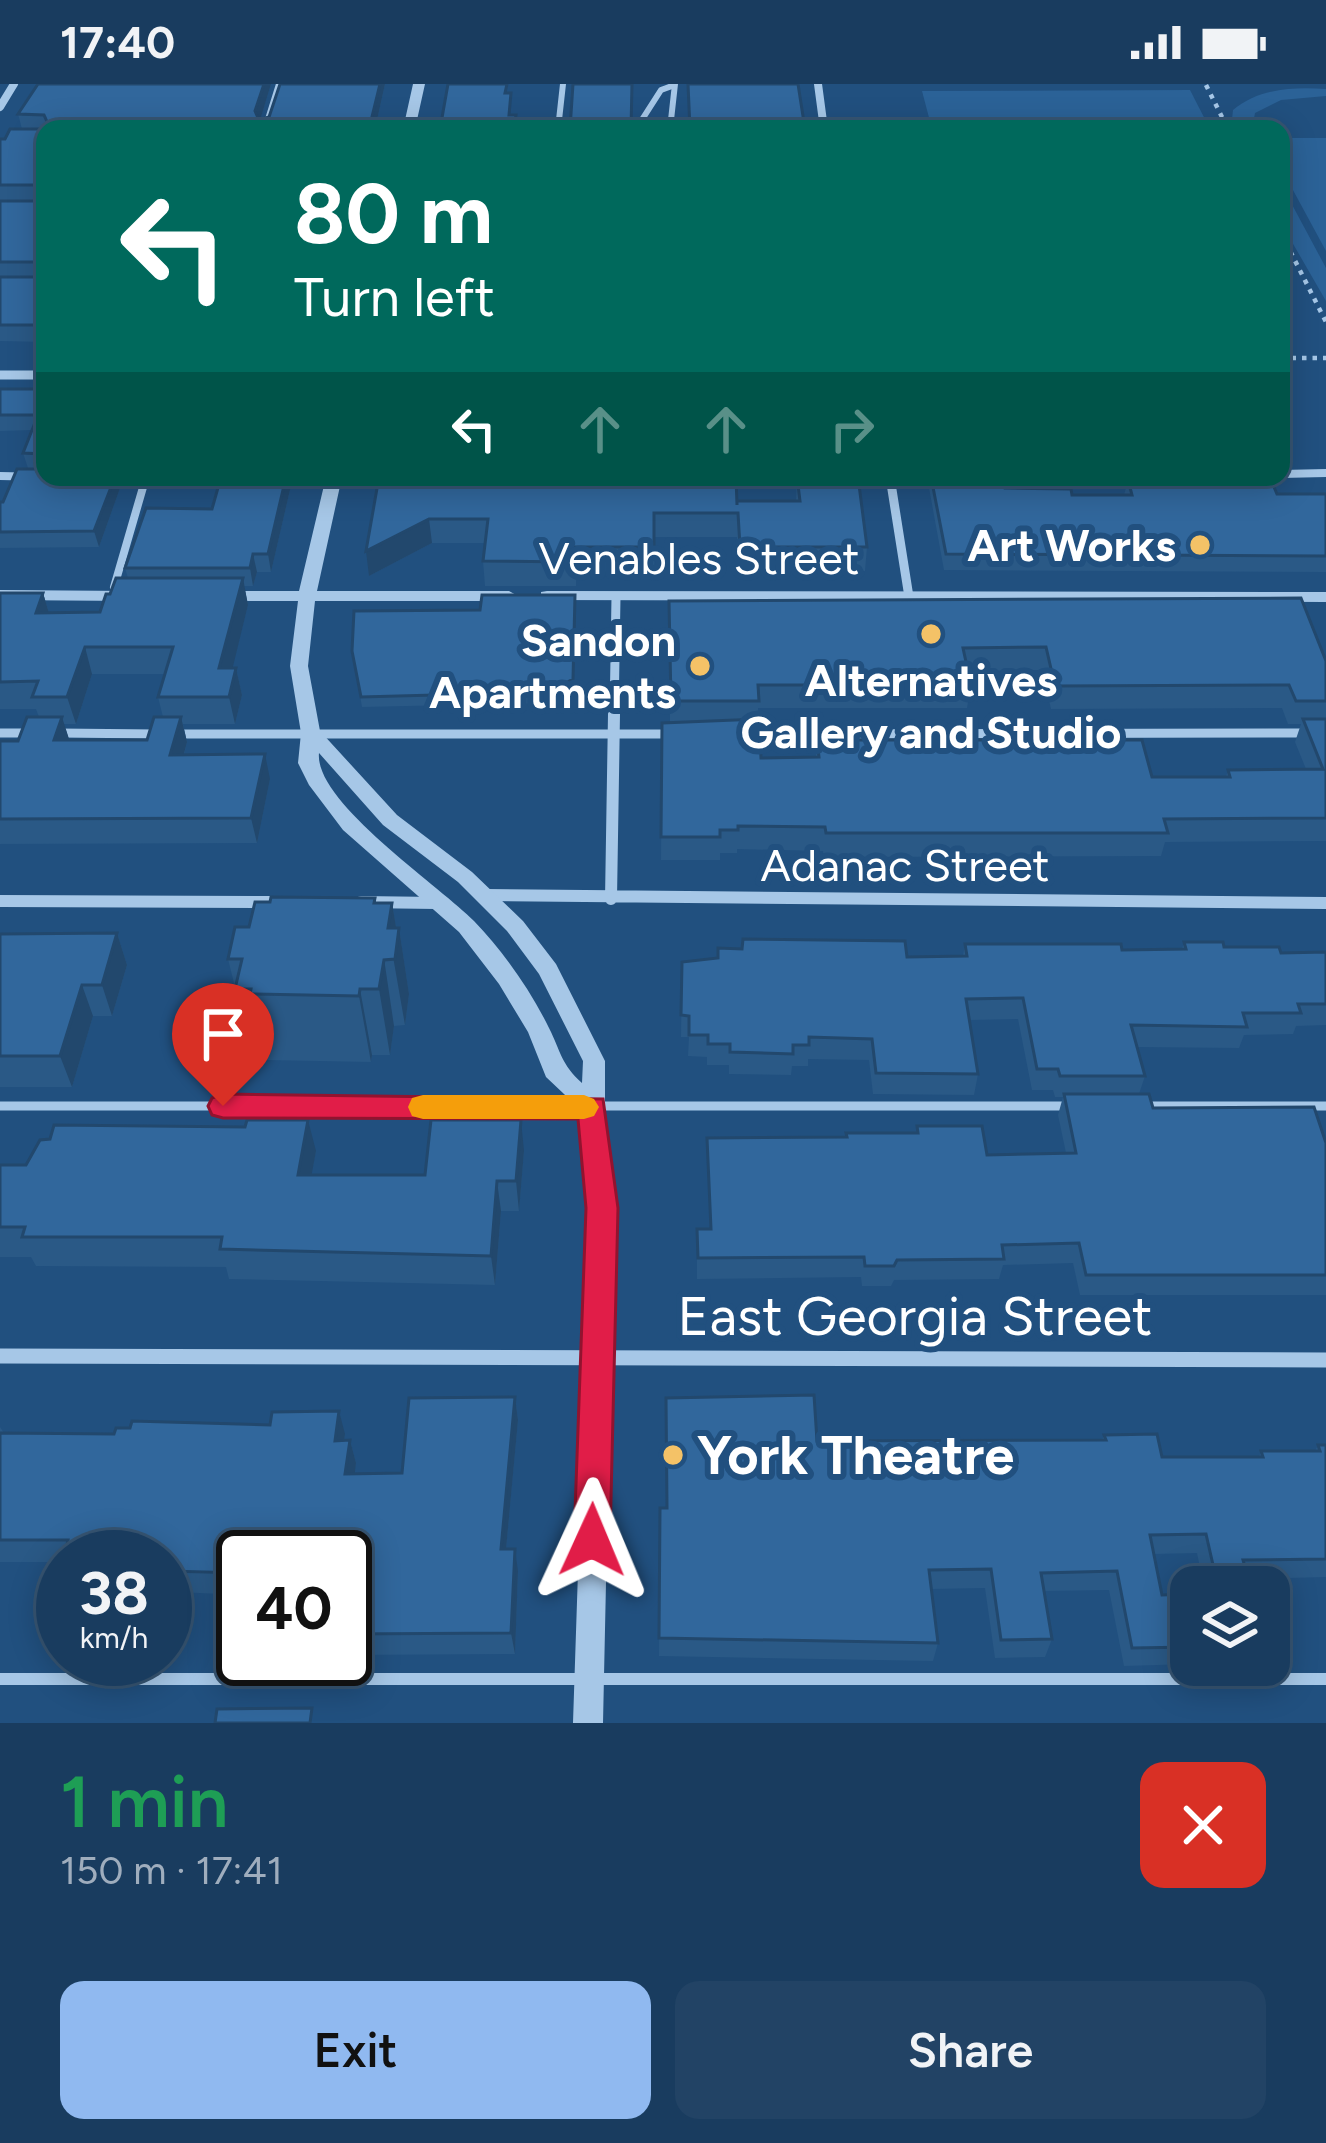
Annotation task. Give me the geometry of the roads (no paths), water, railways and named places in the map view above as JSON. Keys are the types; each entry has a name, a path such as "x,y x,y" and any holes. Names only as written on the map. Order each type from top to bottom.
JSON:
{"street":[{"path":"0,107 14,84"},
{"path":"411,120 418,84"},
{"path":"818,84 823,120"},
{"path":"642,120 662,90 674,85"},
{"path":"0,375 36,375"},
{"path":"332,486 307,596 299,666 311,733 308,763 350,825 467,927 507,978 538,1030 554,1071 592,1107"},
{"path":"891,486 909,597"},
{"path":"0,595 159,596"},
{"name":"Venables Street","path":"207,596 1325,600"},
{"path":"611,899 616,596"},
{"path":"311,733 390,820 484,895 529,943 576,1020 594,1061 592,1107 602,1208 588,1723"},
{"name":"Adanac Street","path":"484,895 1326,903"},
{"path":"0,901 292,902"},
{"path":"338,902 437,903"},
{"name":"East Georgia Street","path":"0,1356 1326,1360"}],"lane":[{"path":"268,120 279,84"},
{"path":"559,120 563,84"},
{"path":"671,120 674,85"},
{"path":"1290,474 1326,473"},
{"path":"0,476 36,477"},
{"path":"111,596 143,486"},
{"path":"744,734 1326,733"},
{"path":"0,734 677,734"},
{"path":"0,1106 1091,1106"},
{"path":"1137,1106 1326,1106"},
{"path":"0,1679 1326,1679"}],"place":[{"name":"Art Works","path":"1200,545"},
{"name":"Alternatives Gallery and Studio","path":"931,634"},
{"name":"Sandon Apartments","path":"700,666"},
{"name":"York Theatre","path":"673,1455"}]}
